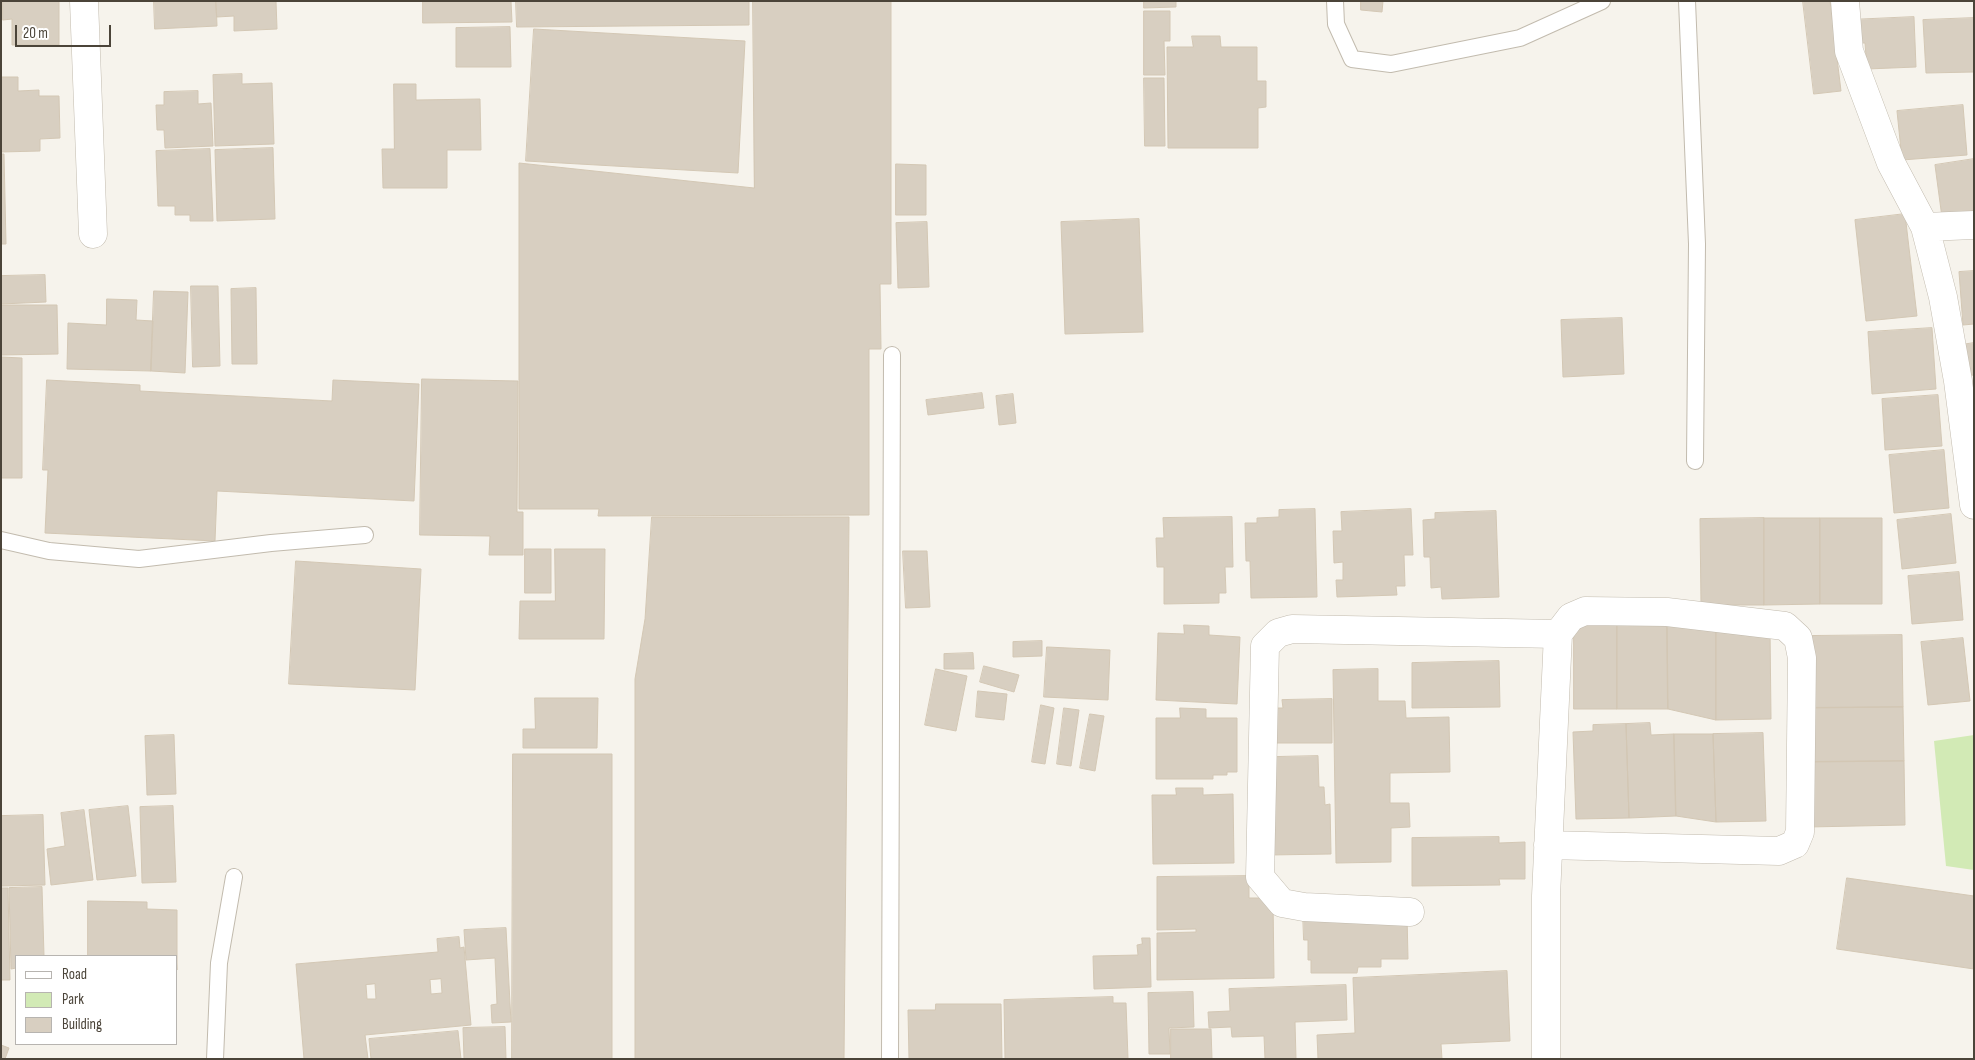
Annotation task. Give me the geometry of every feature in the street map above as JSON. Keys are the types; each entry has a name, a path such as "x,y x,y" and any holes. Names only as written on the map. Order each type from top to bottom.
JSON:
{"street":[{"path":"84,1 93,234"},
{"path":"1845,1 1849,51 1891,162 1925,227 1943,297 1958,381 1974,505"},
{"path":"1925,227 1974,225"},
{"path":"1546,1059 1548,845 1558,634 1571,617 1585,611 1667,612 1784,626 1798,638 1802,658 1800,832 1795,844 1779,851 1548,845"},
{"path":"1410,912 1304,906 1282,902 1260,877 1265,646 1278,633 1292,628 1558,634"}],"lane":[{"path":"1335,1 1336,24 1352,58 1391,64 1520,38 1602,1"},
{"path":"1687,1 1696,244 1694,461"},
{"path":"890,1059 892,355"},
{"path":"1,540 49,551 139,559 365,535"},
{"path":"215,1059 219,963 234,878"}],"green space":[{"path":"1974,735 1974,870 1946,866 1934,741"}],"building":[{"path":"3,1 59,1 59,45 12,45 12,19 3,20"},
{"path":"154,1 216,1 217,26 155,29"},
{"path":"216,1 276,1 277,29 234,31 234,16 217,17"},
{"path":"423,1 511,1 512,22 423,23"},
{"path":"516,1 749,1 749,25 517,27"},
{"path":"753,1 891,1 891,284 880,284 881,349 869,349 869,515 598,516 599,509 519,509 519,163 754,188"},
{"path":"1144,1 1176,1 1176,7 1144,8"},
{"path":"1361,1 1383,1 1382,12 1361,10"},
{"path":"1803,1 1830,1 1841,91 1814,94"},
{"path":"1144,11 1170,11 1170,41 1164,41 1165,75 1144,75"},
{"path":"1914,17 1916,67 1867,69 1865,43 1851,43 1849,20"},
{"path":"1974,18 1974,72 1926,73 1923,20"},
{"path":"510,27 511,67 456,67 456,28"},
{"path":"534,29 745,41 738,173 526,161"},
{"path":"1192,36 1220,36 1221,47 1257,47 1257,81 1266,81 1266,107 1258,108 1258,148 1168,148 1167,47 1193,47"},
{"path":"242,74 242,84 272,83 274,144 215,146 213,75"},
{"path":"1,77 18,77 18,91 39,90 39,96 59,96 60,138 40,139 40,151 1,152"},
{"path":"1144,78 1164,78 1165,146 1145,146"},
{"path":"394,84 416,84 416,100 480,99 481,150 447,150 447,188 383,188 382,149 394,149"},
{"path":"198,91 198,104 211,103 213,146 165,148 164,130 157,130 156,105 164,105 164,92"},
{"path":"1963,105 1967,155 1902,160 1897,111"},
{"path":"273,148 275,219 217,221 215,150"},
{"path":"210,149 213,221 190,221 190,215 175,215 175,206 158,206 156,151"},
{"path":"1,154 4,154 6,244 1,244"},
{"path":"1974,159 1974,220 1943,225 1935,165"},
{"path":"896,164 926,165 926,215 896,215"},
{"path":"1905,214 1917,316 1866,321 1855,220"},
{"path":"1139,219 1143,332 1065,334 1061,222"},
{"path":"927,222 929,287 898,288 896,223"},
{"path":"1974,271 1974,324 1963,325 1959,272"},
{"path":"45,275 46,302 1,304 1,276"},
{"path":"191,286 218,286 220,366 193,367"},
{"path":"256,288 257,364 232,364 231,289"},
{"path":"154,291 188,292 185,373 151,371"},
{"path":"107,299 137,300 136,320 153,321 151,371 67,369 68,323 106,325"},
{"path":"1,305 57,305 58,354 1,355"},
{"path":"1622,318 1624,374 1563,377 1561,320"},
{"path":"1932,328 1936,389 1872,394 1868,332"},
{"path":"1974,343 1974,375 1964,376 1961,345"},
{"path":"1,357 22,358 22,478 1,478"},
{"path":"422,379 518,381 517,512 523,512 523,555 489,555 490,536 420,535"},
{"path":"47,380 140,385 140,391 332,401 333,380 419,384 414,501 217,491 215,541 45,533 48,470 43,470"},
{"path":"982,393 984,408 928,415 926,400"},
{"path":"1013,394 1016,423 999,425 996,396"},
{"path":"1938,395 1942,446 1885,450 1882,399"},
{"path":"1944,450 1949,508 1894,513 1889,455"},
{"path":"1315,509 1317,597 1251,598 1250,561 1246,561 1245,523 1257,523 1257,518 1279,517 1279,510"},
{"path":"1411,509 1413,555 1404,555 1405,586 1396,586 1397,595 1337,597 1336,580 1343,580 1343,562 1334,563 1333,531 1342,531 1341,512"},
{"path":"1496,511 1499,597 1442,599 1441,587 1431,588 1430,557 1424,557 1423,520 1435,519 1435,513"},
{"path":"1951,514 1956,563 1902,569 1897,520"},
{"path":"652,517 849,517 844,1059 635,1059 635,679 645,619"},
{"path":"1232,517 1233,567 1225,567 1226,593 1219,593 1219,603 1164,604 1164,567 1157,567 1156,538 1164,538 1163,518"},
{"path":"1764,518 1764,605 1701,605 1700,519"},
{"path":"1764,518 1820,518 1820,604 1764,605"},
{"path":"1820,518 1882,518 1882,604 1820,604"},
{"path":"525,549 551,549 551,593 525,593"},
{"path":"555,549 605,549 604,639 519,639 520,601 555,601"},
{"path":"903,551 927,551 930,607 906,608"},
{"path":"296,561 421,569 415,690 289,684"},
{"path":"1959,572 1963,620 1912,624 1908,576"},
{"path":"1574,618 1617,618 1617,709 1574,709"},
{"path":"1617,618 1667,618 1668,709 1617,709"},
{"path":"1667,618 1716,629 1716,720 1668,709"},
{"path":"1184,625 1209,626 1209,635 1240,637 1237,704 1156,700 1158,633 1184,634"},
{"path":"1716,629 1770,629 1771,719 1716,720"},
{"path":"1902,635 1903,707 1806,708 1806,636"},
{"path":"1963,638 1970,701 1928,705 1921,642"},
{"path":"1042,641 1042,656 1013,657 1013,642"},
{"path":"1047,647 1110,650 1108,700 1044,697"},
{"path":"973,653 974,669 944,669 944,654"},
{"path":"1499,661 1500,707 1412,708 1412,663"},
{"path":"984,666 1019,675 1014,692 980,682"},
{"path":"936,669 967,676 956,731 925,725"},
{"path":"1378,669 1378,701 1405,701 1406,718 1449,717 1450,772 1390,773 1390,803 1409,803 1410,827 1391,828 1391,862 1336,863 1333,670"},
{"path":"978,691 1007,694 1004,720 976,717"},
{"path":"535,698 598,698 597,748 523,748 523,729 535,729"},
{"path":"1332,699 1332,743 1266,743 1266,708 1283,708 1282,700"},
{"path":"1041,705 1054,708 1045,764 1032,762"},
{"path":"1903,707 1904,761 1807,762 1806,708"},
{"path":"1064,708 1079,710 1071,766 1057,764"},
{"path":"1180,708 1206,709 1206,718 1237,718 1237,772 1227,772 1227,775 1213,775 1213,779 1156,779 1156,718 1180,718"},
{"path":"1090,714 1104,716 1095,771 1080,768"},
{"path":"1650,723 1651,735 1674,734 1676,816 1629,818 1626,724"},
{"path":"1626,724 1629,818 1576,819 1573,732 1593,731 1593,725"},
{"path":"1763,733 1766,821 1716,822 1713,734"},
{"path":"1674,734 1713,734 1716,822 1676,816"},
{"path":"174,735 176,794 147,795 145,736"},
{"path":"513,754 612,754 612,1059 512,1059"},
{"path":"1318,756 1319,787 1324,787 1325,805 1330,804 1331,854 1269,855 1275,757"},
{"path":"1904,761 1905,825 1808,827 1807,762"},
{"path":"1176,788 1203,788 1203,795 1233,794 1234,863 1153,864 1152,795 1176,795"},
{"path":"128,806 136,876 97,880 89,810"},
{"path":"173,806 176,882 142,883 140,807"},
{"path":"84,810 93,880 51,885 47,849 65,846 61,813"},
{"path":"43,815 45,885 1,886 1,816"},
{"path":"1499,837 1499,843 1525,842 1525,879 1499,879 1500,885 1412,886 1412,838"},
{"path":"1249,876 1249,898 1273,898 1274,978 1157,980 1157,933 1196,932 1196,929 1157,930 1157,877"},
{"path":"1847,878 1974,896 1974,969 1837,949"},
{"path":"42,887 44,955 15,955 15,968 11,969 9,888"},
{"path":"1,888 8,888 10,980 1,980"},
{"path":"88,901 147,902 147,909 177,910 177,955 88,955"},
{"path":"1303,912 1407,915 1408,959 1381,959 1381,967 1358,967 1357,973 1311,973 1311,960 1308,960 1308,940 1304,940"},
{"path":"506,928 511,1022 492,1023 491,1005 497,1004 495,958 466,960 464,930"},
{"path":"459,937 460,948 464,947 471,1025 365,1035 368,1059 304,1059 296,964 438,952 437,939","holes":["441,979 442,993 431,994 430,980","375,984 376,999 367,999 366,985"]},
{"path":"1142,938 1150,938 1151,987 1094,989 1093,956 1138,955 1137,945 1142,944"},
{"path":"1507,971 1510,1041 1441,1044 1442,1059 1318,1059 1317,1035 1355,1033 1353,978"},
{"path":"1346,985 1347,1020 1295,1022 1296,1059 1265,1059 1264,1036 1232,1037 1231,1027 1209,1028 1208,1012 1230,1011 1229,989"},
{"path":"1193,992 1194,1027 1169,1028 1170,1054 1149,1054 1148,993"},
{"path":"1113,997 1113,1003 1126,1003 1128,1059 1005,1059 1004,1000"},
{"path":"936,1004 1001,1004 1002,1059 909,1059 908,1010 935,1010"},
{"path":"505,1027 506,1059 464,1059 463,1028"},
{"path":"1171,1029 1211,1029 1212,1059 1171,1059"},
{"path":"458,1031 461,1059 371,1059 369,1039"},
{"path":"1,1045 9,1048 5,1059 1,1059"}]}
